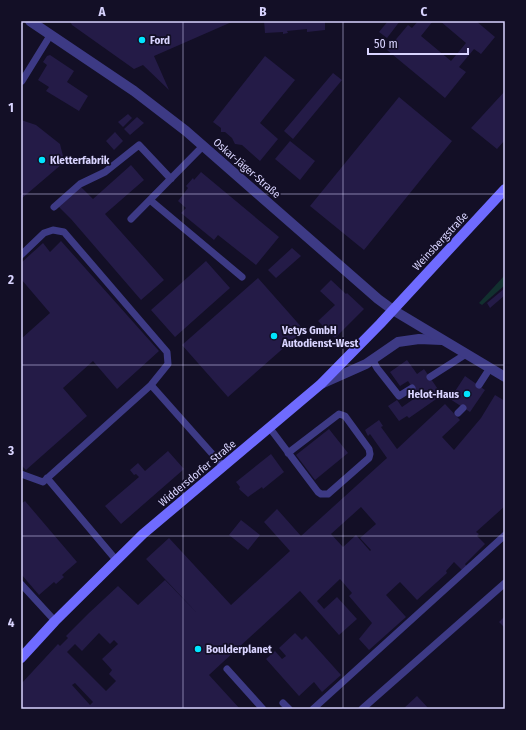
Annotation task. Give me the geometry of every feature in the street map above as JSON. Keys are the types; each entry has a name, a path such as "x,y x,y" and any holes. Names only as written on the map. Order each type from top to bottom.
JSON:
{"main road":[{"name":"Weinsbergstraße","path":"393,310 505,189"},
{"name":"Widdersdorfer Straße","path":"21,658 143,534 321,384 393,310"}],"street":[{"name":"Oskar-Jäger-Straße","path":"30,21 42,24 51,34 134,91 186,131 378,299 393,310 505,377"},
{"name":"Oskar-Jäger-Straße","path":"321,384 366,364 398,342 419,339 442,340"}],"lane":[{"path":"22,81 51,34"},
{"path":"54,207 80,184 105,172 139,145 171,179"},
{"path":"130,219 203,146"},
{"path":"150,200 242,277"},
{"path":"21,255 44,233 53,230 64,232 167,352 168,364 151,385 43,482 21,474"},
{"path":"430,377 466,354"},
{"path":"372,359 377,368 399,396 412,388"},
{"path":"478,386 490,368"},
{"path":"151,385 223,466"},
{"path":"269,428 288,453 318,492 324,495 328,494 369,458 370,454 369,449 345,416 339,414 288,453"},
{"path":"47,478 117,561"},
{"path":"313,709 505,535"},
{"path":"362,709 505,583"},
{"path":"21,584 55,622"},
{"path":"227,669 263,709"},
{"path":"283,703 289,709"}],"green space":[{"path":"505,275 505,285 482,305 479,303"}],"building":[{"name":"Ford","path":"70,21 234,21 154,56 169,90 143,65 134,69 72,25"},
{"path":"264,21 325,21 325,30 307,32 307,29 287,31 288,33 283,34 283,32 265,33"},
{"path":"388,21 400,21 387,38 379,32"},
{"path":"418,21 433,21 421,36 451,61 466,43 440,21 476,21 495,37 481,54 474,49 459,67 466,72 445,98 387,50 408,25 412,28"},
{"path":"50,55 74,71 67,82 88,96 79,111 46,91 49,87 38,80 47,65 43,62 47,56"},
{"path":"265,56 295,80 260,123 278,139 260,161 242,145 235,144 232,138 225,132 221,132 221,128 213,122"},
{"path":"333,73 342,80 293,139 284,131"},
{"path":"505,91 505,140 497,149 471,128"},
{"path":"399,97 452,141 364,250 310,206"},
{"path":"128,114 132,118 123,127 118,122"},
{"path":"137,117 144,123 130,135 124,129"},
{"name":"Kletterfabrik","path":"21,120 36,125 60,144 63,156 62,164 21,199"},
{"path":"115,132 123,141 114,150 106,141"},
{"path":"290,141 315,161 300,180 275,159"},
{"path":"131,165 144,180 105,214 164,280 141,300 71,219 57,205 79,185 93,199"},
{"path":"201,172 279,237 256,265 218,235 214,240 181,213 186,208 178,201 188,188 186,186"},
{"path":"61,241 159,351 117,389 93,361 63,388 87,416 26,470 21,465 21,339 50,313 21,279 21,263 43,243 50,252"},
{"path":"292,248 301,256 276,278 268,270"},
{"path":"206,261 230,288 175,337 151,310"},
{"path":"258,278 304,330 228,397 182,345"},
{"path":"331,280 364,309 335,338 318,321 335,305 320,291"},
{"path":"505,288 505,295 490,308 487,303"},
{"path":"407,360 417,374 424,369 442,395 409,418 407,416 399,421 388,406 397,400 402,407 418,396 408,381 400,386 390,372"},
{"name":"Helot-Haus","path":"465,376 485,390 470,412 450,399"},
{"path":"495,395 505,401 505,506 476,532 479,534 477,536 485,544 465,564 467,567 463,571 454,562 446,571 447,573 417,600 400,582 386,595 406,617 369,650 359,639 372,623 349,596 352,593 340,579 317,601 324,609 337,597 357,619 339,635 300,591 209,675 240,709 21,709 21,684 58,644 60,646 68,638 66,636 118,586 138,605 165,580 197,613 146,559 169,538 231,605 290,551 264,522 277,509 301,536 387,458 370,434 368,436 365,430 379,420 383,426 381,427 397,449 445,404 460,420 442,437 454,450 481,418","holes":["361,507 376,524 360,538 371,550 370,551 356,535 343,547 331,534","99,633 110,644 114,640 118,644 102,659 112,670 109,674 116,681 106,691 67,652 75,644 82,651","75,683 93,702 90,705 72,685"]},
{"path":"329,429 348,453 315,480 296,455"},
{"path":"168,451 184,469 121,524 105,506 139,477 136,474 134,475 130,470 138,463 145,471"},
{"path":"271,454 284,472 263,489 262,487 248,497 239,489 240,487 236,482"},
{"path":"25,501 77,562 62,575 64,577 56,584 54,582 39,595 21,574 21,504"},
{"path":"241,520 260,535 248,550 229,535"},
{"path":"505,616 505,628 499,622"},
{"path":"295,633 302,640 306,636 341,675 322,692 314,682 299,696 266,659 275,651 282,659 286,656 279,648"},
{"path":"417,696 429,709 403,709"}],"place":[{"name":"Ford","path":"142,40"},
{"name":"Kletterfabrik","path":"42,160"},
{"name":"Vetys GmbH Autodienst-West","path":"274,336"},
{"name":"Helot-Haus","path":"467,394"},
{"name":"Boulderplanet","path":"198,649"}]}
